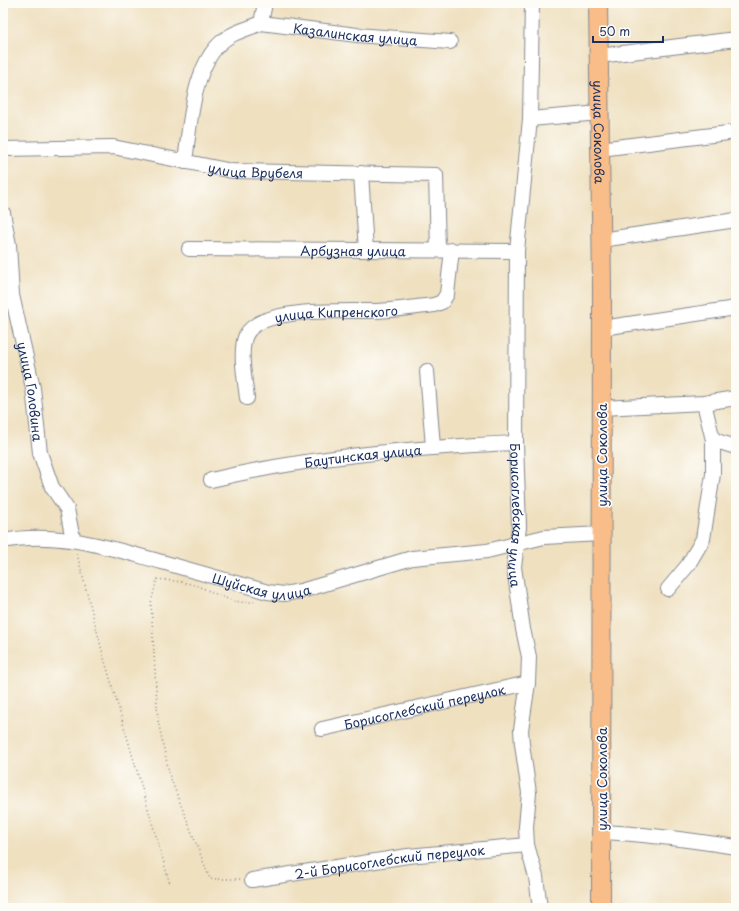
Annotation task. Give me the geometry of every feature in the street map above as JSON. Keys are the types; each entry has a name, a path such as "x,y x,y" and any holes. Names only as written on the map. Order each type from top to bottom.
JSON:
{"main road":[{"name":"улица Соколова","path":"598,3 602,328 601,908"}],"street":[{"path":"184,162 194,95 205,66 214,49 229,36 261,23 265,3"},
{"name":"Борисоглебская улица","path":"532,3 530,119 517,251 516,443 518,542 514,567 523,629 529,657 528,683 521,730 529,793 526,827 528,845 536,877 540,908"},
{"name":"Казалинская улица","path":"261,23 357,35 450,42"},
{"path":"599,56 736,39"},
{"path":"530,119 600,113"},
{"path":"600,149 736,132"},
{"name":"улица Врубеля","path":"3,149 113,148 232,171 436,175 445,250"},
{"path":"361,173 366,250"},
{"name":"улица Головина","path":"3,213 9,245 12,295 33,388 40,453 52,487 67,508 73,540"},
{"path":"601,240 736,220"},
{"name":"Арбузная улица","path":"189,249 517,251"},
{"name":"улица Кипренского","path":"247,398 243,344 247,333 254,326 272,318 296,313 378,311 434,305 442,302 447,294 445,250"},
{"path":"602,328 736,308"},
{"path":"427,371 433,447"},
{"path":"601,408 704,403 736,398"},
{"path":"668,588 688,565 703,539 713,474 713,440 704,403"},
{"path":"713,440 736,447"},
{"name":"Баутинская улица","path":"211,480 311,460 433,447 516,443"},
{"name":"Шуйская улица","path":"3,541 42,537 73,540 111,548 268,592 284,594 302,591 412,558 487,551 518,542 544,537 601,534"},
{"name":"Борисоглебский переулок","path":"322,729 528,683"},
{"path":"600,832 679,838 736,847"},
{"name":"2-й Борисоглебский переулок","path":"252,880 415,856 528,845"}],"path":[{"path":"73,540 104,658 170,884"},
{"path":"252,880 210,879 170,777 158,721 151,603 157,579 193,585 222,598 249,603 256,601"}]}
